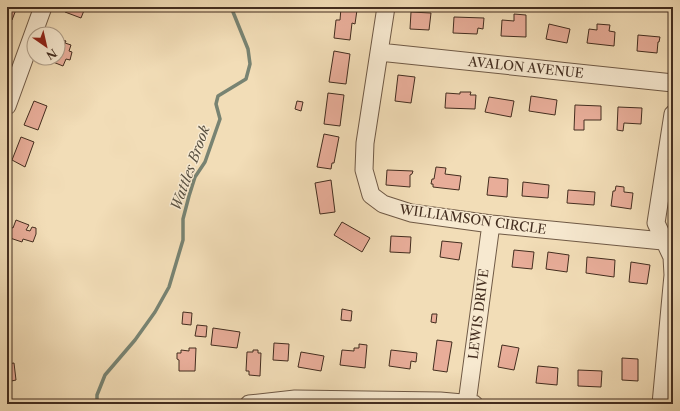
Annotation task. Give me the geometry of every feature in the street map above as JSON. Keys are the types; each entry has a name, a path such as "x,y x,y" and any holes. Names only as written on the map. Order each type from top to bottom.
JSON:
{"street":[{"path":"7,106 43,7"},
{"name":"WILLIAMSON CIRCLE","path":"386,7 365,143 364,170 371,195 383,204 411,213 491,224 669,242"},
{"name":"AVALON AVENUE","path":"378,52 673,83"},
{"path":"661,404 673,275 669,242 656,223 673,114"},
{"name":"LEWIS DRIVE","path":"470,404 491,224"},
{"path":"249,404 295,399 470,404"}],"building":[{"path":"7,7 17,7 12,20 7,18"},
{"path":"67,7 92,7 90,10 85,8 81,18 65,12"},
{"path":"341,8 357,10 355,24 352,23 350,40 334,38 336,20 340,20"},
{"path":"411,12 431,13 429,30 410,29"},
{"path":"514,14 526,15 526,37 501,36 502,20 514,21"},
{"path":"454,17 484,18 483,29 478,28 477,34 453,33"},
{"path":"549,24 570,29 567,43 546,39"},
{"path":"597,24 610,25 609,31 615,32 614,46 587,43 589,29 597,30"},
{"path":"638,35 660,37 657,53 637,51"},
{"path":"66,43 71,45 69,51 72,52 70,60 66,59"},
{"path":"334,51 350,54 346,84 329,82"},
{"path":"398,75 415,77 411,103 395,101"},
{"path":"460,92 471,92 470,95 476,95 475,109 445,108 446,93 460,94"},
{"path":"328,93 344,95 340,126 324,124"},
{"path":"531,96 557,100 555,115 529,111"},
{"path":"489,97 514,101 511,117 485,112"},
{"path":"34,101 47,106 38,130 24,125"},
{"path":"297,101 303,102 301,111 295,109"},
{"path":"575,105 601,106 601,120 584,120 584,130 574,130"},
{"path":"618,107 642,108 641,124 624,123 623,131 617,130"},
{"path":"324,134 339,137 334,163 332,163 331,169 317,167"},
{"path":"21,137 34,142 25,167 12,160"},
{"path":"436,167 446,168 445,174 461,176 459,190 433,187 433,184 431,184 432,179 434,179"},
{"path":"387,170 413,171 410,175 410,187 386,185"},
{"path":"489,177 508,179 507,197 487,195"},
{"path":"331,180 335,212 320,214 315,183"},
{"path":"523,182 549,185 548,198 522,196"},
{"path":"616,186 624,187 624,192 633,193 631,209 611,206 613,191 615,191"},
{"path":"568,190 595,192 594,205 567,203"},
{"path":"16,220 29,225 26,230 30,231 32,227 36,228 36,234 33,242 23,239 22,242 7,237 10,227 13,228"},
{"path":"342,222 370,238 362,252 334,235"},
{"path":"391,236 411,237 410,253 390,252"},
{"path":"442,241 462,243 459,260 440,257"},
{"path":"514,250 534,252 532,269 512,267"},
{"path":"548,252 569,255 567,272 546,269"},
{"path":"587,257 615,260 614,277 586,273"},
{"path":"631,262 650,265 647,284 629,282"},
{"path":"342,309 352,311 351,321 341,320"},
{"path":"183,312 192,313 191,325 182,324"},
{"path":"432,314 437,314 436,323 431,322"},
{"path":"197,325 207,326 206,337 195,336"},
{"path":"213,328 240,332 237,348 211,345"},
{"path":"437,340 452,342 447,372 433,370"},
{"path":"274,343 289,344 288,361 273,360"},
{"path":"359,344 367,345 365,368 340,365 342,350 354,351 354,348 359,348"},
{"path":"502,345 519,348 514,370 498,367"},
{"path":"189,348 196,348 195,371 179,371 179,360 177,359 177,353 181,353 181,350 189,351"},
{"path":"253,350 258,350 258,353 261,353 260,376 249,375 249,371 246,371 247,352 253,352"},
{"path":"391,350 417,353 416,362 411,361 410,369 389,366"},
{"path":"301,352 324,356 321,371 298,367"},
{"path":"622,358 638,359 638,381 622,380"},
{"path":"14,363 16,380 7,382 7,364"},
{"path":"538,366 558,368 557,385 536,383"},
{"path":"578,370 602,371 601,387 578,386"}],"waterway":[{"name":"Wattles Brook","path":"97,404 97,395 105,375 135,340 155,312 169,287 183,240 183,219 189,196 195,177 205,162 220,119 216,104 218,96 246,79 250,64 248,49 231,7"}]}
